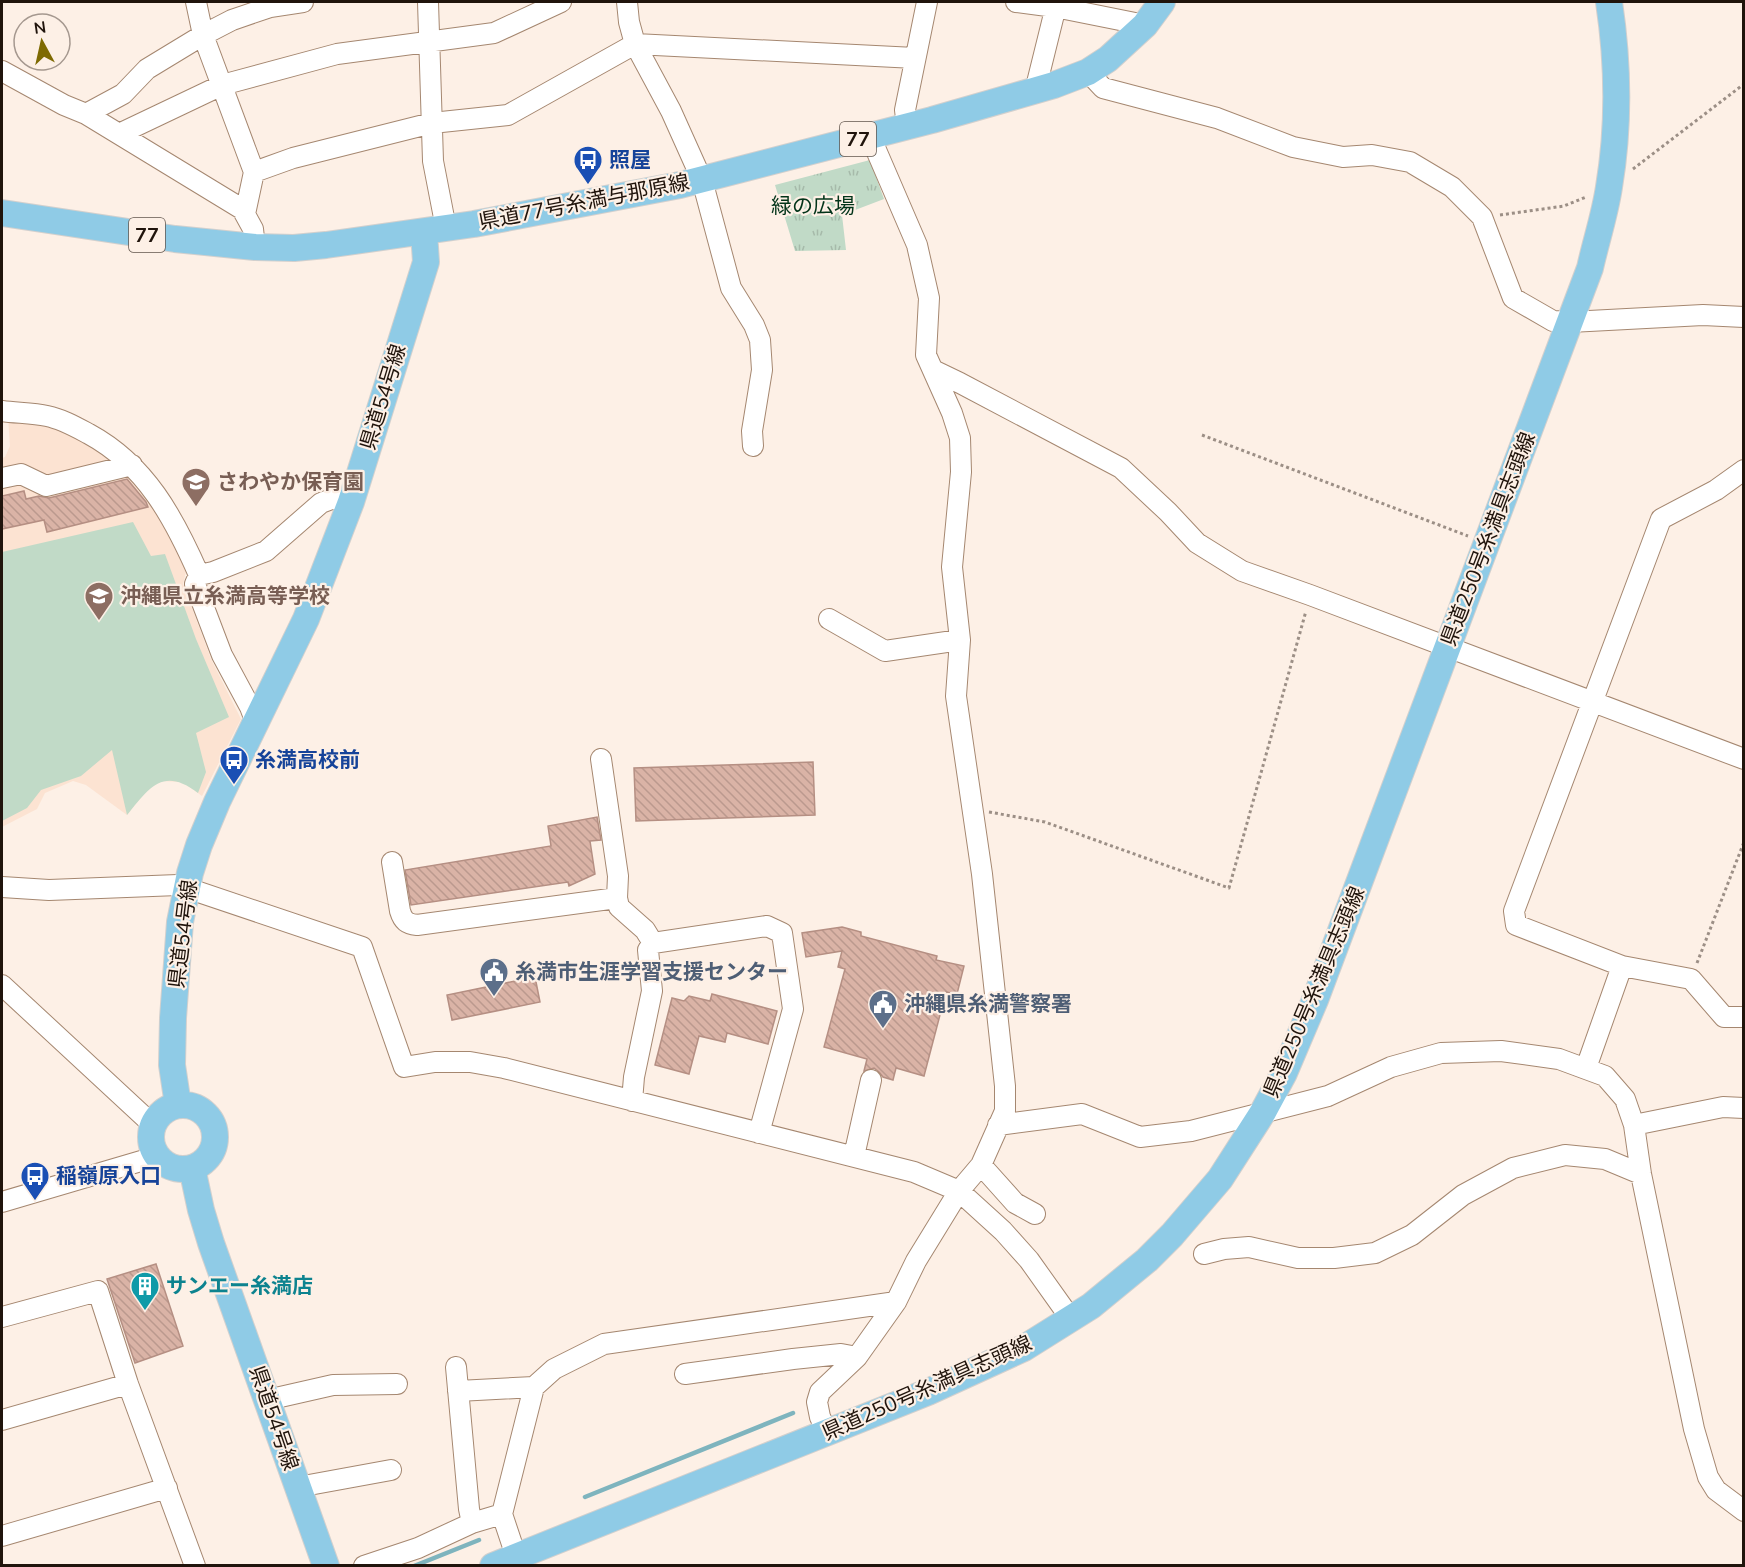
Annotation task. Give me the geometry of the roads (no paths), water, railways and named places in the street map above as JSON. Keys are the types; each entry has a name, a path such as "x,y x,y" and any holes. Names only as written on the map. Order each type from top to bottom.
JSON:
{"main road":[{"name":"県道77号糸満与那原線","path":"2,213 197,242 255,247 315,246 435,230 702,180 1035,91 1088,72 1121,48 1145,25 1162,2"},
{"name":"県道250号糸満具志頭線","path":"505,1561 928,1392 1024,1348 1091,1306 1147,1260 1172,1235 1220,1179 1263,1112 1284,1073 1315,1000 1590,268 1609,187 1615,119 1615,69 1609,2"},
{"name":"県道54号線","path":"178,1105 172,1065 179,929 199,845 306,619 351,502 435,230"},
{"path":"178,1105 199,1108 208,1115 216,1135 210,1156 192,1168 173,1167 164,1163 153,1146 151,1136 153,1125 167,1109 178,1105"},
{"name":"県道54号線","path":"192,1168 211,1243 326,1566"}],"street":[{"path":"196,2 203,35 254,172 245,214"},
{"path":"86,114 123,94 147,69 232,20 270,7 303,2"},
{"path":"428,2 435,230"},
{"path":"118,134 222,85 337,54 428,40 494,33 561,2"},
{"path":"627,2 628,22 635,44 671,111 702,180 731,288 754,325 760,340 762,370 752,431 753,446"},
{"path":"908,126 904,110 927,2"},
{"path":"1016,2 1056,4 1145,25"},
{"path":"1035,91 1056,4"},
{"path":"254,172 293,158 432,123 508,115 635,44 915,58"},
{"path":"2,71 64,105 86,114 242,209 253,228 255,247"},
{"path":"1088,72 1103,88 1217,117 1293,147 1343,157 1372,155 1410,162 1452,187 1482,217 1513,298 1553,321 1703,315 1743,317"},
{"path":"827,1432 820,1417 817,1402 820,1392 857,1357 896,1302 916,1261 959,1191 981,1166 1005,1111 1005,1086 974,810 956,696 960,640 952,567 961,472 960,438 952,413 926,355 929,298 916,245 870,136"},
{"path":"933,370 960,382 1120,468 1168,512 1197,543 1242,571 1743,759"},
{"path":"2,411 47,416 74,426 111,446 142,475 165,507 199,576"},
{"path":"2,478 21,474 46,486 132,465"},
{"path":"1743,470 1716,490 1661,519 1514,911 1516,925 1622,966 1690,979 1724,1017 1743,1017"},
{"path":"256,723 250,707 222,656 195,584 199,576 266,551 321,503 334,498 351,502"},
{"path":"828,619 885,651 960,640"},
{"path":"601,759 618,876 619,907 645,930 653,943"},
{"path":"392,862 400,911 402,918 408,924 417,925 617,898"},
{"path":"2,887 50,890 178,885 362,947 404,1067 435,1062 470,1062 504,1068 914,1172 959,1191 1003,1231 1029,1260 1071,1319"},
{"path":"632,1101 634,1077 652,992 648,950 653,943 767,926 782,933 793,1009 759,1133"},
{"path":"1586,1068 1622,966"},
{"path":"2,985 153,1125"},
{"path":"998,1125 1082,1114 1140,1137 1191,1131 1328,1095 1391,1067 1441,1053 1501,1050 1559,1059 1605,1076 1625,1099 1634,1125 1641,1174 1694,1429 1708,1477 1716,1490 1743,1511"},
{"path":"854,1156 871,1080"},
{"path":"1634,1125 1723,1107 1743,1108"},
{"path":"1204,1254 1224,1249 1249,1247 1298,1258 1334,1258 1375,1253 1412,1235 1463,1195 1513,1168 1565,1155 1605,1159 1641,1174"},
{"path":"2,1202 158,1156"},
{"path":"981,1166 1015,1203 1035,1214"},
{"path":"2,1317 98,1291 128,1384 195,1566"},
{"path":"505,1561 502,1514 534,1387 554,1369 604,1344 896,1302"},
{"path":"685,1374 841,1354 857,1357"},
{"path":"456,1367 472,1523"},
{"path":"2,1420 128,1384"},
{"path":"267,1400 333,1385 397,1384"},
{"path":"458,1391 534,1387"},
{"path":"298,1487 392,1470"},
{"path":"2,1536 167,1488"},
{"path":"364,1566 418,1548 472,1523 502,1514"}],"waterway":[{"path":"585,1497 793,1413"},
{"path":"414,1566 479,1540"}],"place":[{"name":"照屋","path":"588,186"},
{"name":"さわやか保育園","path":"196,508"},
{"name":"沖縄県立糸満高等学校","path":"99,622"},
{"name":"糸満高校前","path":"234,786"},
{"name":"糸満市生涯学習支援センター","path":"494,998"},
{"name":"沖縄県糸満警察署","path":"883,1030"},
{"name":"稲嶺原入口","path":"35,1202"},
{"name":"サンエー糸満店","path":"145,1312"}],"park label":[{"name":"緑の広場","path":"813,206"}]}
